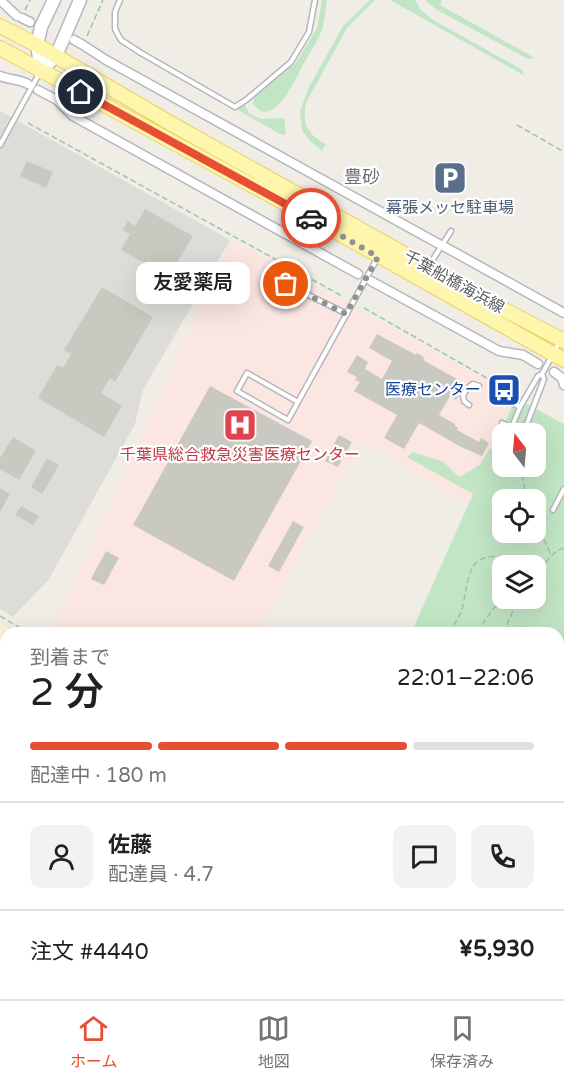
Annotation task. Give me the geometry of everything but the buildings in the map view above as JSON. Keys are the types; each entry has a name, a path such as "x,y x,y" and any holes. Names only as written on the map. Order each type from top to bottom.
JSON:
{"main road":[{"name":"千葉船橋海浜線","path":"0,26 563,341"},
{"name":"千葉船橋海浜線","path":"0,48 303,213 559,357"}],"street":[{"path":"0,0 23,18"},
{"path":"41,70 37,45 41,27 54,0"},
{"path":"41,70 56,56 80,0"},
{"path":"74,40 106,60 564,313"},
{"path":"0,76 28,84"},
{"path":"38,90 57,100 73,116 358,274"},
{"path":"371,281 499,351 523,356 538,364"},
{"path":"554,372 562,378 564,385"}],"lane":[{"path":"120,0 115,12 115,29 121,40 235,107 291,62 309,32 315,0"},
{"path":"0,145 41,70"},
{"path":"428,267 451,231"},
{"path":"298,402 247,373 237,391 288,420 298,402 346,314 378,257"},
{"path":"286,284 346,314"},
{"path":"513,423 538,376 559,357 563,341"},
{"path":"526,423 544,379 542,374"},
{"path":"469,405 464,401 465,392 473,384 479,386"},
{"path":"510,402 520,407"},
{"path":"553,510 564,489"}],"path":[{"path":"83,45 103,0"},
{"path":"28,123 342,296"},
{"path":"517,125 564,152"},
{"path":"364,308 513,393 520,393"},
{"path":"545,543 551,555"},
{"path":"546,563 558,549 564,548"},
{"path":"452,627 461,612 472,569 478,561 492,556"},
{"path":"482,627 494,609"},
{"path":"506,627 514,609"},
{"path":"0,616 18,627"}],"shaded area":[{"path":"0,111 230,240 143,390 135,424 49,579 13,617 0,609"},
{"name":"千葉県総合救急災害医療センター","path":"231,240 515,395 503,423 492,423 492,449 468,505 362,441 260,627 54,627"}],"green space":[{"path":"322,0 327,0 321,32 289,91 275,108 268,112 260,111 253,103 255,95 296,63 317,28"},
{"path":"370,0 375,0 347,28 306,103 307,128 326,144 322,151 302,130 300,112 308,89 343,26"},
{"path":"390,0 415,0 421,10 433,20 521,69 525,76"},
{"path":"425,0 442,0 440,5 535,58 528,59 437,10"},
{"path":"244,103 249,113 261,119 284,118 286,134 282,135 236,109"},
{"path":"516,398 564,424 564,627 414,627 473,494 407,457 413,452 444,462 459,477 480,465 490,448 492,449 492,477 546,477 546,423 505,423"}],"way so far":[{"path":"286,284 346,314 378,257 311,218"}],"place":[{"name":"幕張メッセ駐車場","path":"450,178"},
{"name":"友愛薬局","path":"286,284"},
{"name":"医療センター","path":"504,390"},
{"name":"千葉県総合救急災害医療センター","path":"240,425"}],"district":[{"name":"豊砂","path":"362,177"}],"route":[{"path":"81,92 311,218"}]}
